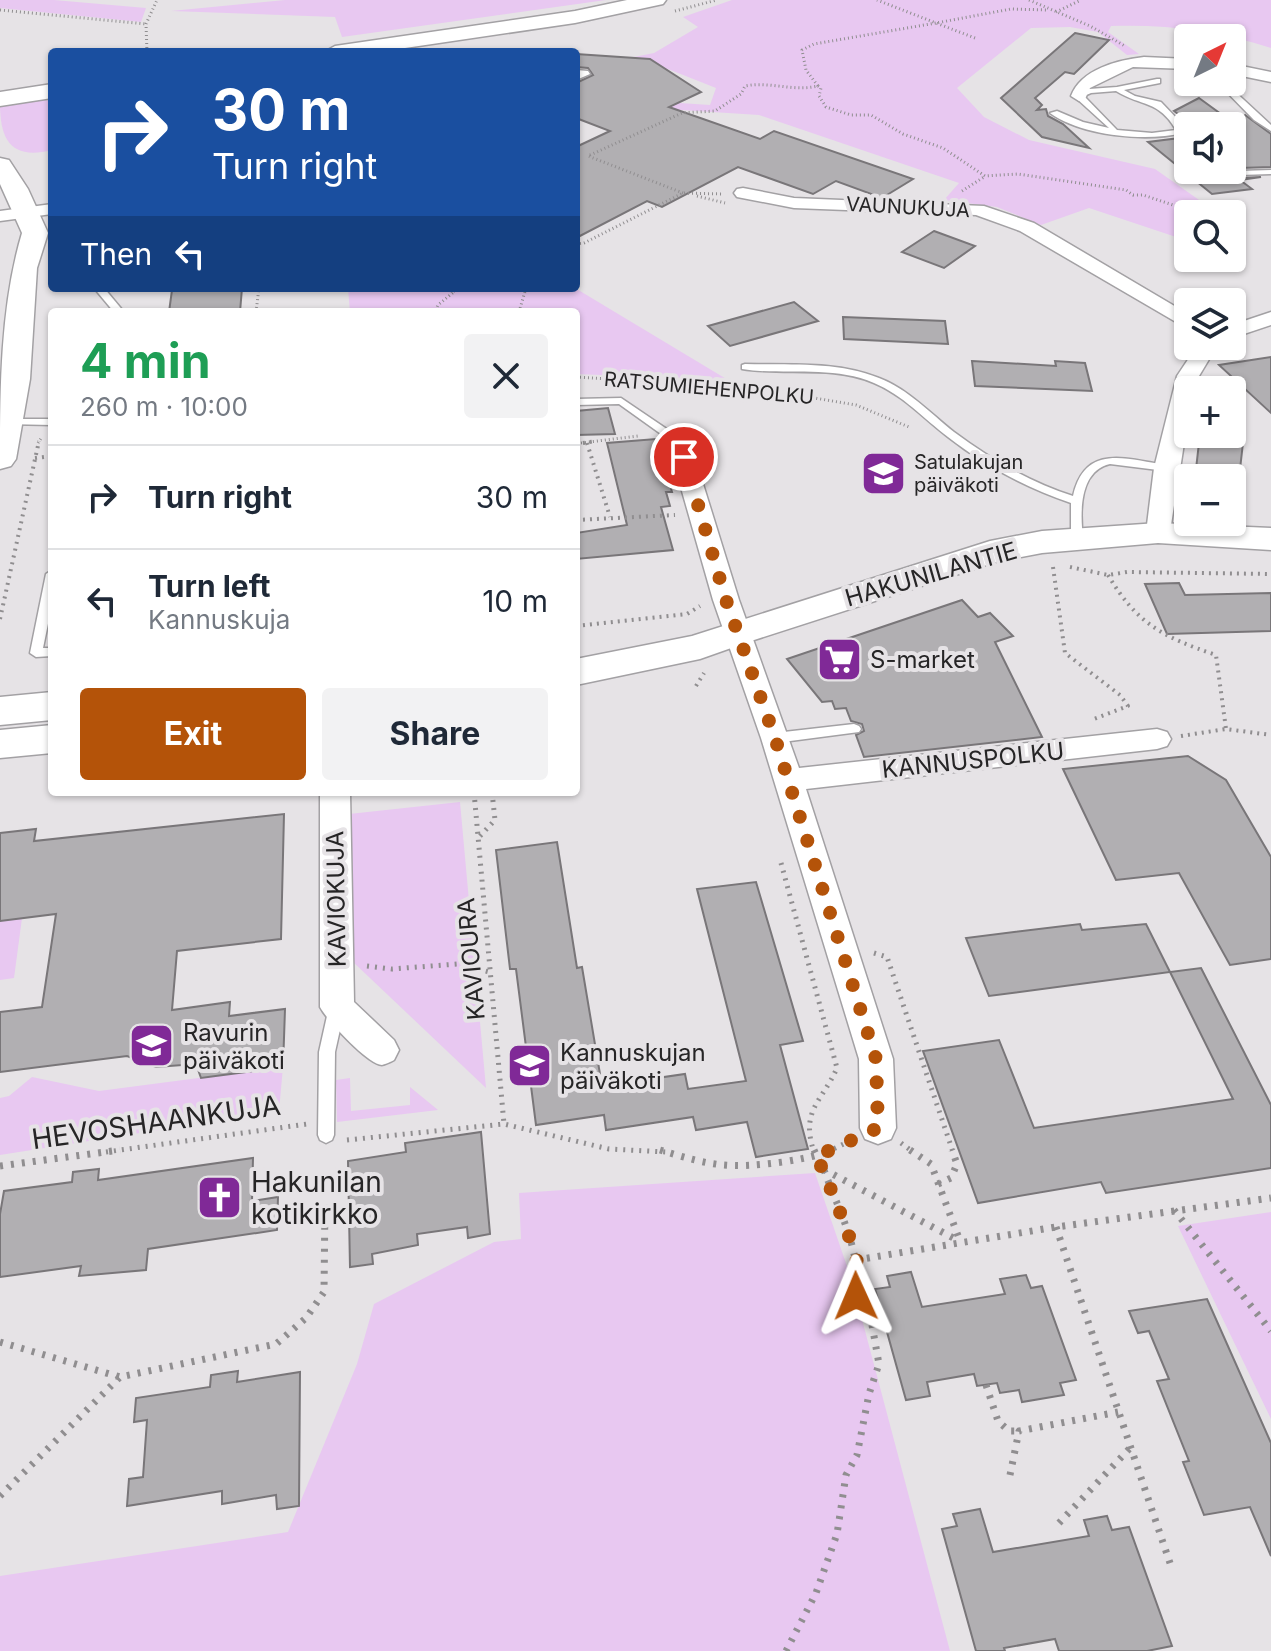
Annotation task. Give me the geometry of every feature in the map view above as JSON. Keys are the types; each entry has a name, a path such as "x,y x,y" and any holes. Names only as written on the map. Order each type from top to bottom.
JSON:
{"main road":[{"path":"362,48 575,17 656,0"},
{"path":"0,99 48,92"},
{"path":"0,165 16,189 12,214 19,223 16,242 23,268 19,305 21,331 0,459"},
{"path":"0,347 19,305"},
{"name":"HAKUNILANTIE","path":"580,652 694,632 732,616 990,552 1065,550 1158,533 1271,539"},
{"name":"HAKUNILANTIE","path":"580,671 700,647 732,616"},
{"path":"0,711 48,706"},
{"path":"0,744 48,739"}],"street":[{"path":"1079,96 1083,85 1114,66 1140,61 1174,63"},
{"path":"1246,72 1271,77"},
{"name":"VAUNUKUJA","path":"739,198 978,210 1027,227 1174,315"},
{"path":"12,214 48,210"},
{"path":"1246,327 1271,318"},
{"path":"1158,533 1166,468 1188,376 1198,360"},
{"path":"679,442 732,616 789,780 876,1059 878,1128"},
{"name":"KANNUSPOLKU","path":"789,780 1157,739"},
{"name":"KAVIOKUJA","path":"335,796 337,1007"},
{"path":"337,1007 382,1050"}],"lane":[{"path":"1114,130 1079,96 1089,91 1157,81"},
{"path":"1054,113 1088,127 1157,136 1180,131 1158,104 1132,98 1117,89"},
{"path":"1236,96 1249,114 1271,129"},
{"path":"1246,173 1271,172"},
{"path":"102,292 116,308"},
{"path":"745,367 816,368 869,377 915,402 939,425 997,464 1076,501"},
{"path":"580,402 621,401 679,442"},
{"path":"4,422 47,419"},
{"path":"1065,550 1082,484 1099,463 1110,461 1166,468"},
{"path":"48,594 36,653 48,652"},
{"path":"775,738 854,729"},
{"name":"KAVIOKUJA","path":"326,1135 327,1052 337,1007"}],"path":[{"path":"147,48 146,24 157,0"},
{"path":"877,0 975,38"},
{"path":"1029,0 1103,30 1140,61"},
{"path":"1055,13 1081,0"},
{"path":"1048,10 1011,9 814,44 802,50 810,80 821,88 819,96 826,107 851,115 871,115 903,134 943,148 985,176 1018,174 1085,183 1126,190 1133,195 1143,195 1174,205"},
{"path":"0,10 146,24"},
{"path":"739,198 720,203 683,193 588,156 682,113 715,111 741,94 745,86 762,84 801,89 818,86"},
{"path":"580,244 683,193"},
{"path":"697,196 739,198"},
{"path":"439,308 454,292"},
{"name":"RATSUMIEHENPOLKU","path":"580,377 793,392 871,409 913,429"},
{"path":"0,619 35,458 47,419"},
{"path":"580,444 642,436"},
{"path":"587,443 610,517"},
{"path":"35,458 48,456"},
{"path":"580,520 684,514"},
{"path":"1041,565 1065,550"},
{"path":"1065,550 1108,575 1120,597 1142,623 1164,638 1216,655 1226,729"},
{"path":"1065,550 1065,653 1120,695 1128,706 1086,722"},
{"path":"1108,575 1127,572 1271,574"},
{"path":"580,626 687,614 707,602 732,616"},
{"path":"1157,739 1226,729 1271,735"},
{"name":"KAVIOURA","path":"475,796 504,1124"},
{"path":"480,836 495,820 492,796"},
{"path":"777,850 837,1068 832,1081 812,1108 808,1121 815,1157 823,1169 856,1260 859,1279 856,1296 870,1314 879,1364 869,1394 857,1455 846,1475 837,1534 816,1593 786,1651"},
{"path":"336,955 392,969 457,964 489,972"},
{"name":"HEVOSHAANKUJA","path":"0,1166 313,1123 326,1135 341,1141 504,1124"},
{"path":"504,1124 580,1144 609,1149 658,1149 719,1166 738,1168 815,1157 878,1128 931,1164 960,1241"},
{"path":"823,1169 960,1241"},
{"path":"856,1260 1174,1209 1271,1198"},
{"path":"0,1342 120,1377 276,1344 306,1318 324,1292 325,1201"},
{"path":"1174,1209 1271,1331"},
{"path":"1056,1227 1171,1566"},
{"path":"0,1496 120,1377"},
{"path":"986,1385 998,1421 1009,1431 1118,1412"},
{"path":"1010,1475 1019,1431"},
{"path":"1059,1523 1131,1447"}],"shaded area":[{"path":"0,0 54,0 146,8 141,22 0,8"},
{"path":"285,0 606,0 342,37 335,17 171,11"},
{"path":"732,0 1271,0 1271,48 1246,41 1246,24 1174,24 1174,28 1111,26 1108,32 1139,54 1127,55 1098,32 1070,27 1031,28 957,88 984,117 1029,140 1155,169 1199,200 1174,200 1174,236 1089,208 1041,225 997,207 944,200 959,183 759,115 619,106 580,111 580,84 620,99 710,105 716,88 668,69 625,67 619,60 654,53 698,27 683,17"},
{"path":"48,98 48,151 27,152 11,145 2,128 0,104"},
{"path":"580,291 728,380 580,374 580,308 350,308 348,292"},
{"path":"460,802 486,1088 351,960 349,814"},
{"path":"22,918 14,978 0,980 0,921"},
{"path":"283,1067 279,1111 0,1155 0,1098 9,1096 32,1077 99,1091"},
{"path":"350,1078 351,1111 410,1105 410,1087 438,1110 337,1122 336,1080"},
{"path":"815,1173 851,1278 950,1651 0,1651 0,1576 288,1532 357,1364 374,1304 494,1242 521,1239 519,1193"},
{"path":"1271,1212 1271,1419 1178,1226"}],"building":[{"path":"1075,33 1109,40 1074,74 1065,72 1035,98 1042,105 1037,110 1046,109 1048,116 1063,124 1089,148 1042,137 1001,98"},
{"path":"580,54 650,59 701,92 669,107 760,139 774,131 913,179 882,198 836,181 813,194 738,167 662,207 647,201 580,236 580,145 610,131 580,120 580,81 593,75 588,68 580,67"},
{"path":"1199,98 1218,112 1175,112"},
{"path":"1246,116 1271,134 1271,167 1246,168"},
{"path":"1174,139 1174,163 1148,142"},
{"path":"1200,184 1245,184 1252,189 1212,194"},
{"path":"934,231 975,246 944,268 902,252"},
{"path":"172,292 242,292 240,308 170,308"},
{"path":"794,302 818,321 730,346 708,326"},
{"path":"843,317 945,321 948,344 844,339"},
{"path":"1271,357 1271,413 1246,390 1246,376 1231,376 1219,365"},
{"path":"972,361 1056,366 1055,361 1085,363 1092,391 975,386"},
{"path":"608,408 615,434 580,435 580,411"},
{"path":"656,439 672,492 666,492 670,506 661,507 673,550 580,559 580,532 627,525 607,443"},
{"path":"1198,448 1242,448 1241,464 1197,464"},
{"path":"1179,583 1185,595 1271,593 1271,631 1167,634 1145,584"},
{"path":"962,600 978,617 990,613 1013,636 995,642 1042,737 864,757 856,735 864,731 862,724 851,721 846,708 835,709 832,701 822,702 787,659"},
{"path":"1188,756 1226,780 1271,857 1271,959 1230,965 1179,873 1116,880 1063,769"},
{"path":"284,814 281,939 177,951 172,1010 230,1002 229,1016 285,1009 283,1067 201,1078 196,1064 156,1067 127,1056 0,1072 0,1012 42,1007 56,914 0,921 0,833 36,829 34,841"},
{"path":"557,842 577,968 582,967 602,1086 685,1074 688,1089 746,1081 697,889 756,882 803,1041 780,1045 808,1149 756,1157 747,1122 696,1130 693,1117 606,1130 604,1115 536,1125 516,969 510,969 496,850"},
{"path":"1080,924 1082,930 1146,924 1170,972 989,996 966,938"},
{"path":"1201,968 1271,1105 1271,1168 1106,1193 1101,1182 978,1203 923,1051 999,1040 1034,1128 1233,1099 1170,972"},
{"path":"481,1132 490,1234 468,1238 467,1227 417,1234 418,1245 372,1254 373,1264 350,1267 348,1161 406,1152 405,1143"},
{"path":"253,1158 252,1201 278,1197 277,1230 148,1249 146,1270 79,1276 81,1266 0,1277 0,1214 4,1191 72,1182 73,1172 99,1169 98,1180"},
{"path":"911,1272 922,1307 1005,1294 1000,1279 1026,1275 1031,1288 1042,1286 1076,1380 1060,1383 1064,1395 1022,1402 1019,1390 1000,1393 997,1383 977,1386 974,1374 927,1382 930,1396 906,1400 875,1289 890,1287 887,1276"},
{"path":"1207,1299 1271,1443 1271,1556 1250,1507 1204,1515 1183,1462 1189,1461 1157,1381 1169,1379 1149,1331 1138,1333 1129,1311"},
{"path":"238,1371 237,1382 300,1372 299,1506 277,1509 276,1495 222,1504 222,1491 127,1506 129,1479 143,1477 147,1420 134,1422 136,1398 210,1387 211,1375"},
{"path":"980,1509 993,1552 1089,1536 1084,1520 1107,1516 1112,1530 1129,1527 1172,1646 1147,1651 1059,1651 1055,1639 1004,1648 1005,1651 976,1651 942,1529 957,1526 953,1514"}],"place":[{"name":"Satulakujan päiväkoti","path":"883,473"},
{"name":"S-market","path":"839,659"},
{"name":"Ravurin päiväkoti","path":"152,1046"},
{"name":"Kannuskujan päiväkoti","path":"529,1066"},
{"name":"Hakunilan kotikirkko","path":"220,1198"}],"route":[{"path":"684,457 726,600 775,738 876,1059 878,1128 815,1157 823,1169 856,1260 859,1279 856,1296"}]}
